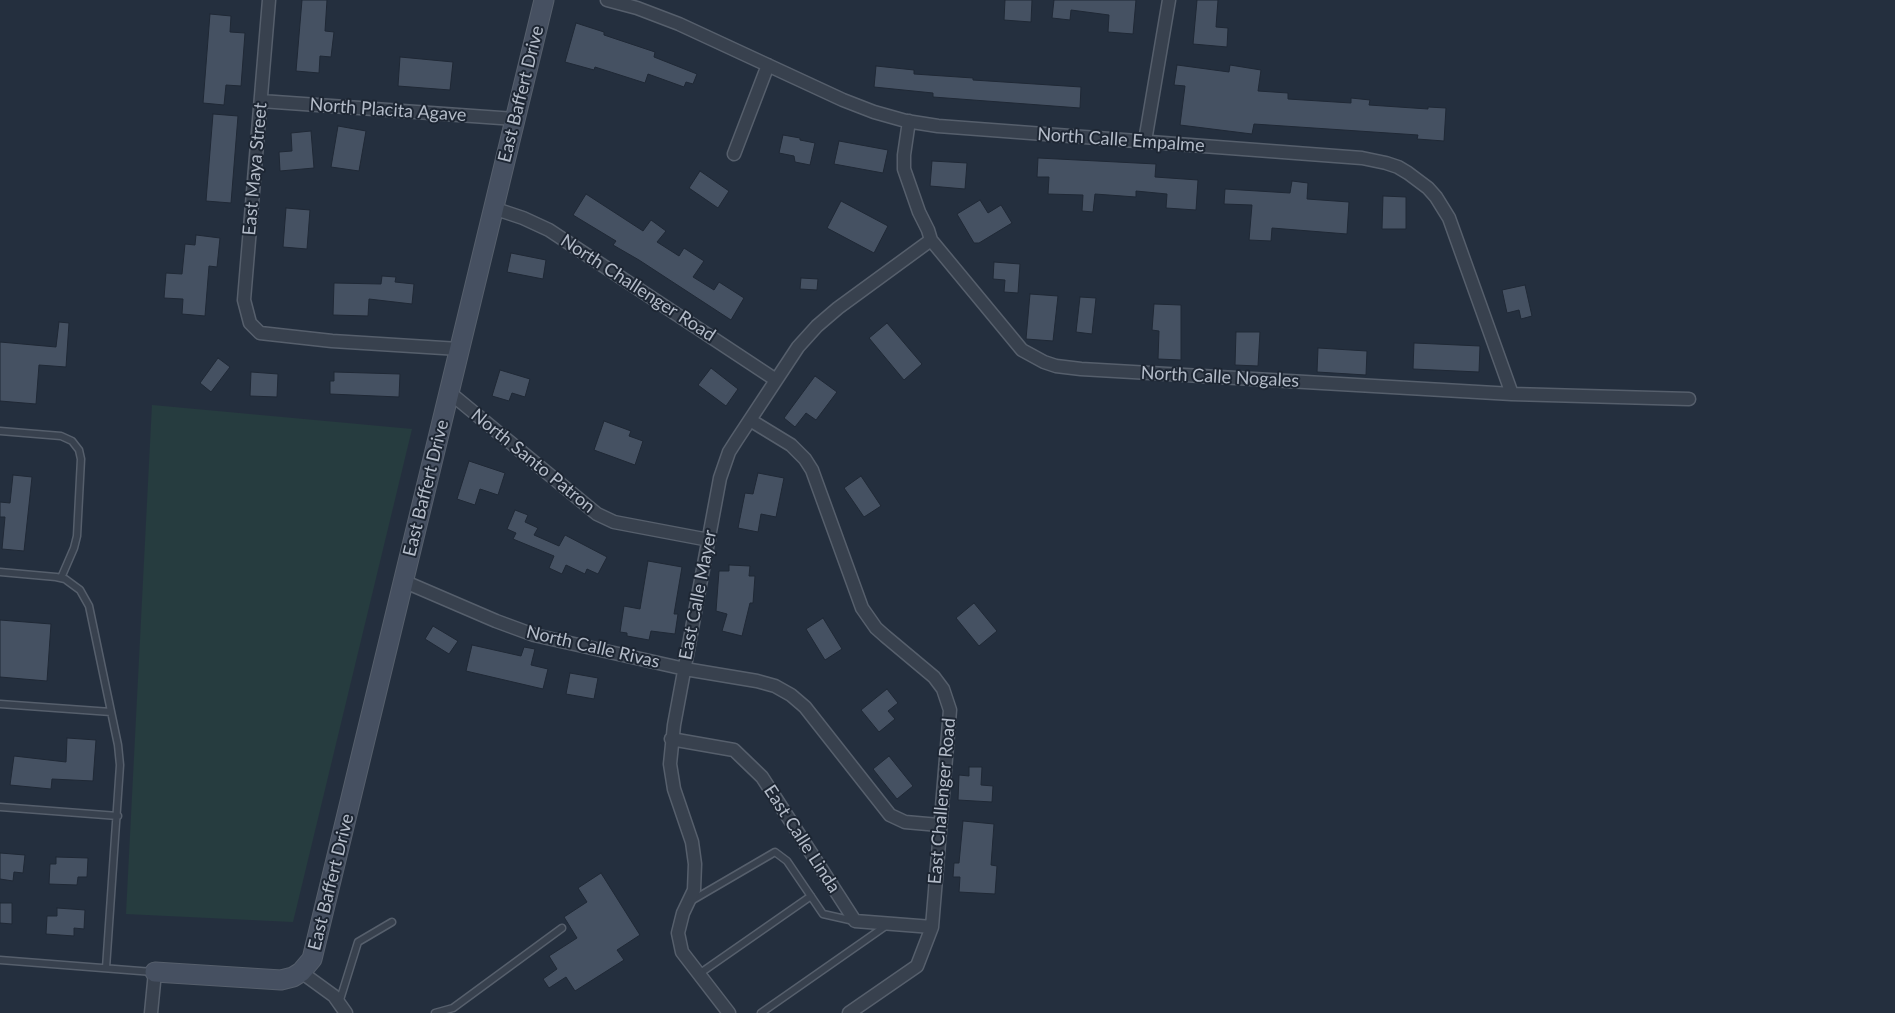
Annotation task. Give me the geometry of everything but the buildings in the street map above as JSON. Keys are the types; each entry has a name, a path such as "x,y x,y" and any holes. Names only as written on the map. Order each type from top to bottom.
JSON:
{"street":[{"name":"East Maya Street","path":"269,0 244,300 250,323 260,333 332,341 459,349"},
{"name":"East Baffert Drive","path":"155,972 281,980 294,977 301,972 313,956 544,0"},
{"name":"North Calle Empalme","path":"607,0 679,24 843,100 874,112 909,122 938,126 1362,158 1386,162 1408,173 1428,188 1449,218 1512,394"},
{"path":"1145,142 1169,0"},
{"path":"734,154 768,65"},
{"name":"North Placita Agave","path":"261,101 515,119"},
{"name":"North Calle Nogales","path":"909,122 904,169 931,240 1022,350 1056,366 1090,370 1512,394 1689,399"},
{"name":"North Challenger Road","path":"493,208 523,218 549,230 776,380"},
{"name":"East Calle Mayer","path":"729,1013 682,952 678,933 683,913 694,890 695,864 692,842 671,777 670,764 672,739 724,465 736,440 798,347 817,326 838,308 931,240"},
{"name":"North Santo Patron","path":"449,392 597,514 614,522 709,540"},
{"name":"East Challenger Road","path":"750,420 791,445 805,459 812,470 862,608 880,632 929,672 943,689 948,702 950,717 939,825 932,928"},
{"name":"North Calle Rivas","path":"403,581 496,621 534,635 685,669 767,683 791,695 811,714 890,815 904,822 939,825"},
{"name":"East Calle Linda","path":"672,739 734,750 762,777 855,921"},
{"path":"848,1013 917,966 932,928 855,921"},
{"path":"151,1013 155,972"},
{"name":"East Baffert Drive","path":"301,972 334,996 342,1008"}],"lane":[{"path":"0,431 61,436 72,441 80,453 77,536 61,578"},
{"path":"0,572 61,578 77,586 87,602 111,712 120,765 118,816 106,968"},
{"path":"0,704 111,712"},
{"path":"0,808 118,816"},
{"path":"688,903 775,852 787,861 823,914 855,921"},
{"path":"699,974 811,896"},
{"path":"342,1008 358,942 392,922"},
{"path":"760,1013 888,924"},
{"path":"436,1013 453,1008 562,928"},
{"path":"0,960 155,972"}],"green space":[{"path":"152,405 412,429 293,922 126,914"}]}
